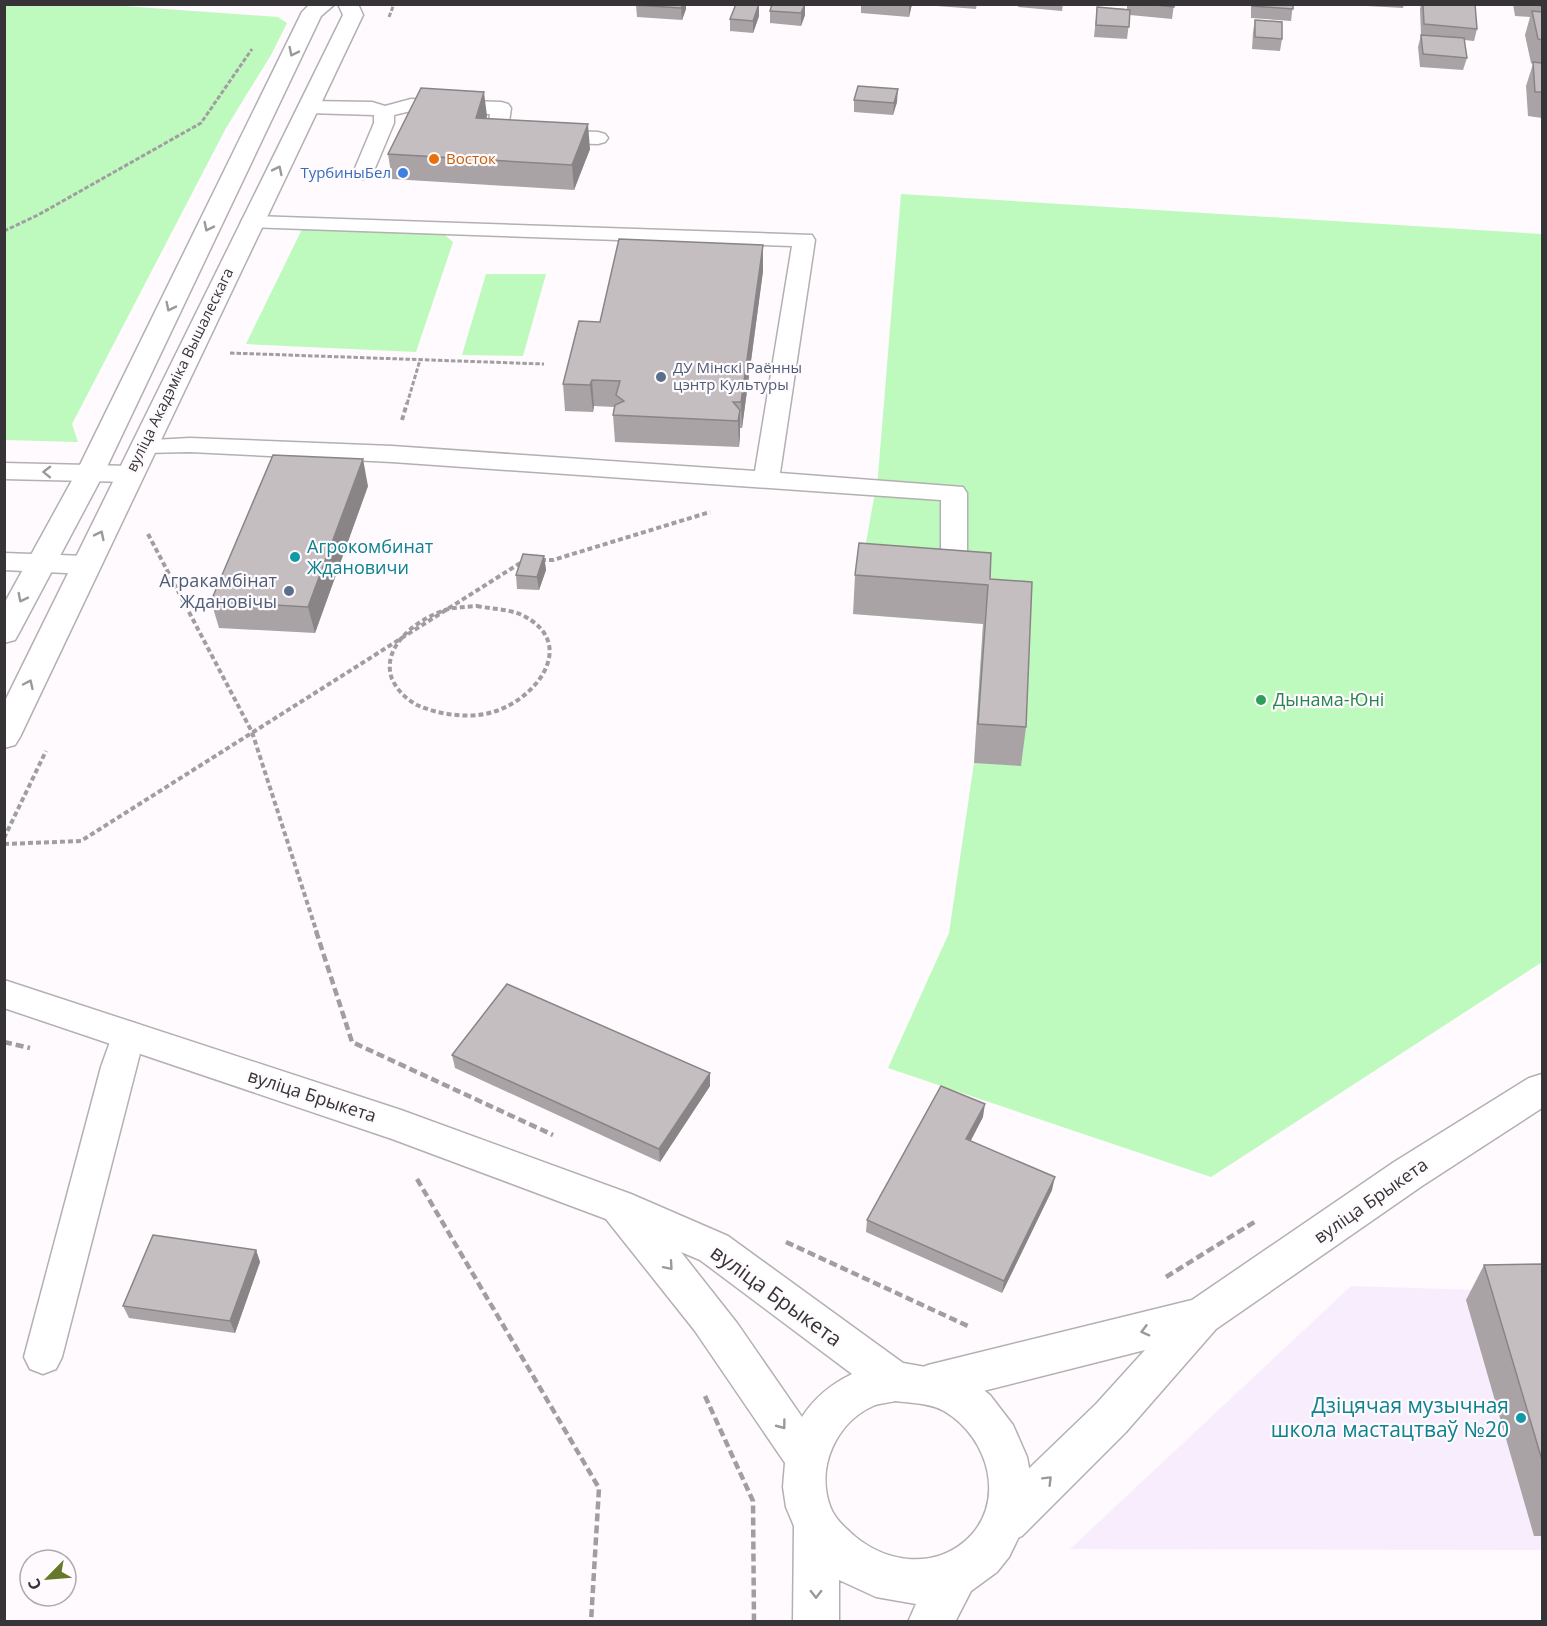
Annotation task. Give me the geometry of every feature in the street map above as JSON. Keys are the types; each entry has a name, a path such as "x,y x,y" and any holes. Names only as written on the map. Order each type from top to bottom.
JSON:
{"street":[{"path":"4,633 40,562 90,473 312,12 325,4"},
{"name":"вуліца Акадэміка Вышалескага","path":"4,737 353,15 348,4"},
{"name":"вуліца Брыкета","path":"6,1000 128,1035 401,1126 617,1206 714,1248 911,1383 1022,1363 1202,1316"},
{"name":"вуліца Брыкета","path":"1006,1521 1111,1418 1202,1316 1408,1174 1542,1089"},
{"name":"вуліца Брыкета","path":"617,1206 686,1286 806,1457"},
{"path":"816,1525 841,1556 876,1576 916,1582 955,1574 986,1553 1006,1521 1012,1487 1005,1452 987,1421 960,1398 911,1383 864,1389 838,1405 817,1428 806,1457 804,1489 816,1525 816,1622"},
{"path":"931,1622 955,1574"}],"lane":[{"path":"308,107 372,108 384,112 411,105 501,108 497,135 598,138"},
{"path":"363,173 384,123 384,112"},
{"path":"252,222 804,240 766,480"},
{"path":"143,446 190,445 392,453 954,493 954,575"},
{"path":"4,471 130,474"},
{"path":"4,561 86,565"},
{"path":"43,1357 128,1035"}],"path":[{"path":"4,231 38,215 201,123 253,46"},
{"path":"229,353 544,364"},
{"path":"392,453 420,360"},
{"path":"535,560 553,560 720,509"},
{"path":"148,534 252,732 352,1042 558,1137"},
{"path":"4,844 81,841 521,560 528,560"},
{"path":"404,635 392,651 389,664 394,685 411,702 439,713 471,715 504,708 530,693 547,674 551,661 549,642 538,626 526,617 503,609 477,606 440,612"},
{"path":"4,1042 39,1049"},
{"path":"406,1175 428,1183"},
{"path":"417,1179 599,1488 591,1622"},
{"path":"1159,1282 1258,1220"},
{"path":"785,1242 976,1330"},
{"path":"703,1393 753,1500 754,1622"}],"shaded area":[{"name":"Дзіцячая музычная школа мастацтваў №20","path":"1351,1286 1542,1292 1542,1550 1070,1549"}],"green space":[{"path":"5,4 110,5 278,17 287,23 271,55 226,128 72,424 78,442 5,440"},
{"name":"Дынама-Юні","path":"901,194 1542,234 1542,962 1211,1177 888,1068 949,933 974,763 983,624 853,614 878,476"},
{"path":"307,219 434,226 453,242 416,352 246,344"},
{"path":"486,274 546,274 523,356 462,355"}],"building":[{"path":"637,4 683,4 681,8 636,5"},
{"path":"736,4 759,4 753,21 730,19"},
{"path":"772,4 805,4 801,13 770,11"},
{"path":"1145,4 1174,4 1174,7"},
{"path":"1253,4 1293,4 1293,9 1253,6"},
{"path":"1423,4 1475,4 1477,29 1424,24"},
{"path":"1097,7 1130,10 1129,27 1096,25"},
{"path":"1532,11 1542,12 1542,40 1538,39"},
{"path":"1255,20 1282,22 1282,39 1255,37"},
{"path":"1421,35 1464,38 1467,58 1423,54"},
{"path":"1533,62 1542,63 1542,92 1535,92"},
{"path":"858,86 898,89 894,103 854,100"},
{"path":"421,88 484,92 476,118 588,124 572,165 388,154"},
{"name":"ДУ Мінскі Раённы цэнтр Культуры","path":"619,239 763,245 741,402 733,402 740,410 738,421 613,415 615,405 624,401 616,395 620,381 592,380 590,385 563,384 579,321 600,322"},
{"name":"Агрокомбинат Ждановичи","path":"273,455 363,459 308,607 211,601"},
{"path":"859,543 991,553 990,579 1032,582 1026,727 978,724 988,585 855,575"},
{"path":"523,554 544,556 537,577 516,575"},
{"path":"507,984 710,1073 659,1149 452,1055"},
{"path":"941,1086 985,1104 966,1139 1055,1177 1004,1281 867,1220"},
{"path":"153,1235 256,1250 230,1321 123,1306"},
{"path":"1542,1264 1542,1460 1484,1265"}],"place":[{"name":"Восток","path":"434,159"},
{"name":"ТурбиныБел","path":"403,173"},
{"name":"ДУ Мінскі Раённы цэнтр Культуры","path":"661,377"},
{"name":"Агрокомбинат Ждановичи","path":"295,557"},
{"name":"Агракамбінат Ждановічы","path":"289,591"},
{"name":"Дынама-Юні","path":"1261,700"},
{"name":"Дзіцячая музычная школа мастацтваў №20","path":"1521,1418"}]}
